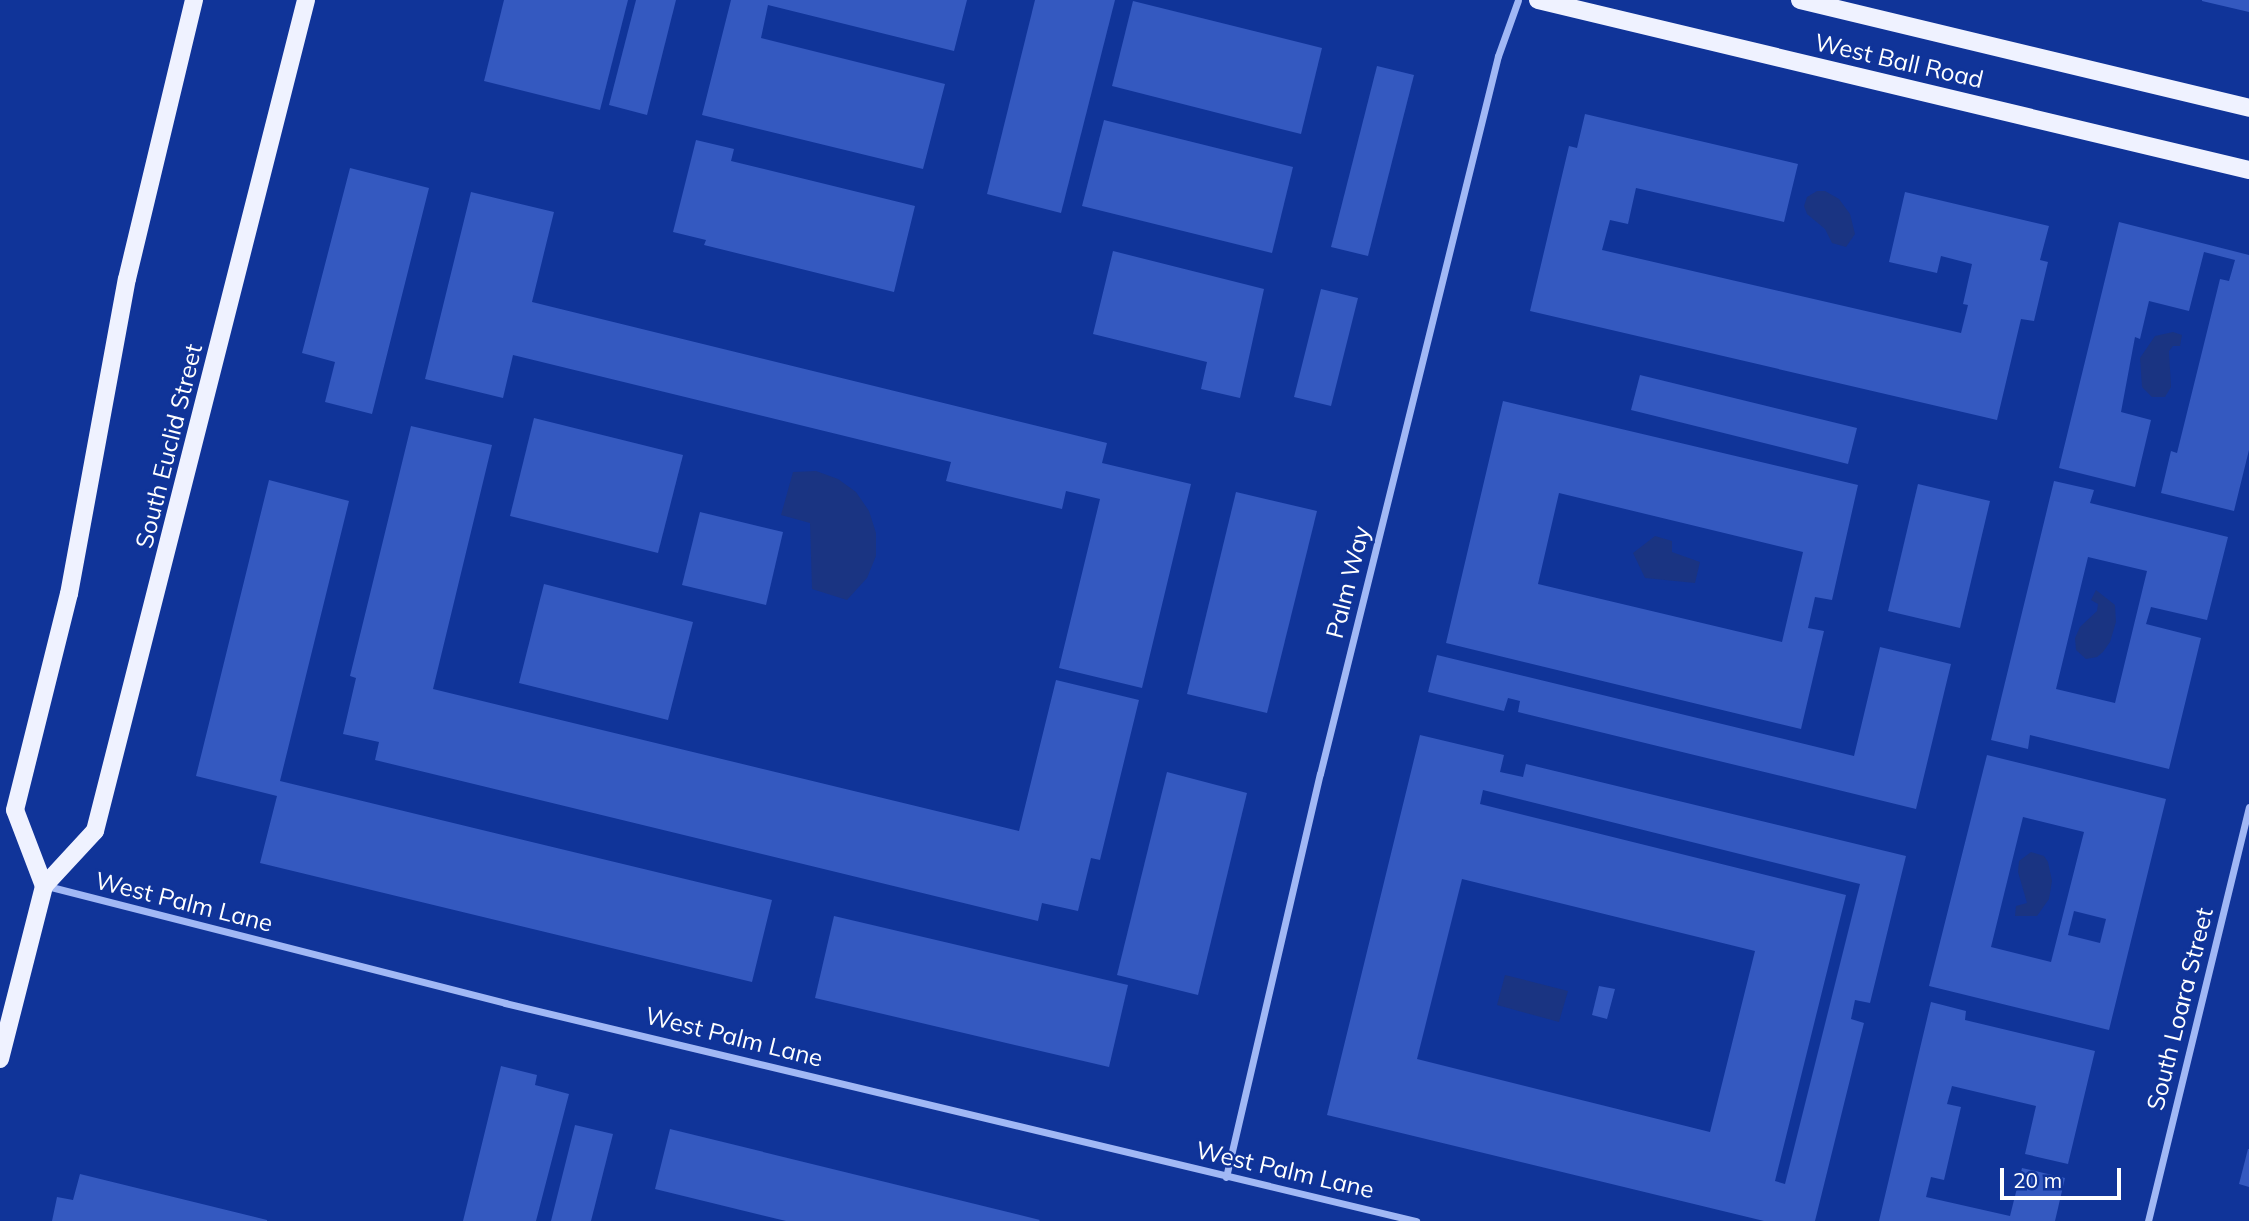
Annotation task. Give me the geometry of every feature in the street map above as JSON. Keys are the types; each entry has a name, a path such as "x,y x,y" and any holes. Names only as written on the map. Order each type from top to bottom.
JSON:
{"main road":[{"path":"44,886 15,810 69,594 127,279 194,0"},
{"name":"South Euclid Street","path":"0,1059 44,886 95,831 306,0"},
{"name":"West Ball Road","path":"1538,0 2249,170"},
{"name":"West Ball Road","path":"1800,0 2249,108"}],"street":[{"name":"Palm Way","path":"1226,1177 1326,750 1498,56 1518,0"},
{"name":"South Loara Street","path":"2148,1221 2249,807"},
{"name":"West Palm Lane","path":"44,886 505,1003 1416,1221"}],"water":[{"path":"1817,191 1825,191 1839,199 1850,214 1855,234 1846,247 1832,243 1825,229 1807,214 1804,206 1807,197"},
{"path":"2173,332 2182,335 2180,346 2173,346 2169,351 2171,387 2165,397 2152,397 2142,387 2140,358 2155,336"},
{"path":"816,471 838,479 856,492 869,511 876,533 876,556 867,578 847,600 812,589 810,523 781,515 793,472"},
{"path":"1655,536 1672,541 1672,552 1700,562 1695,583 1645,578 1633,553"},
{"path":"2096,590 2115,605 2116,622 2110,642 2103,652 2097,657 2086,659 2076,650 2075,638 2080,627 2097,611 2098,604 2091,600"},
{"path":"2031,852 2044,856 2048,862 2052,881 2049,899 2037,916 2015,916 2016,906 2027,903 2018,872 2019,861"},
{"path":"1505,975 1568,991 1559,1022 1497,1005"}],"building":[{"path":"504,0 628,0 600,110 484,81"},
{"path":"636,0 676,0 647,115 609,105"},
{"path":"731,0 967,0 954,51 768,5 761,38 945,84 923,169 702,115"},
{"path":"1035,0 1115,0 1061,213 987,194"},
{"path":"2249,0 2249,12 2202,1"},
{"path":"1133,1 1322,48 1301,134 1112,86"},
{"path":"1377,66 1414,75 1368,256 1331,247"},
{"path":"1585,114 1798,164 1784,222 1636,188 1628,224 1610,220 1602,250 1961,333 1968,305 1963,304 1972,264 1941,256 1937,273 1889,262 1905,192 2049,226 2040,260 2048,262 2034,321 2021,319 1997,420 1530,311 1569,146 1577,148"},
{"path":"1104,120 1293,167 1272,253 1082,206"},
{"path":"696,140 734,149 731,161 915,206 894,292 704,245 706,240 673,232"},
{"path":"350,168 429,188 372,414 325,402 335,362 302,353"},
{"path":"471,192 554,212 532,302 1107,443 1102,463 1191,484 1142,688 1059,668 1100,499 1066,491 1062,509 946,481 951,462 513,355 503,398 425,379"},
{"path":"2119,222 2249,255 2249,450 2234,511 2161,493 2171,451 2177,453 2220,279 2229,281 2235,260 2204,252 2189,311 2149,301 2140,339 2135,337 2121,412 2151,420 2135,487 2059,468"},
{"path":"1113,251 1264,289 1240,398 1201,389 1207,362 1093,334"},
{"path":"1321,289 1358,298 1331,406 1294,397"},
{"path":"1640,375 1857,428 1848,464 1631,410"},
{"path":"1503,401 1858,485 1832,600 1815,597 1808,628 1824,631 1801,729 1446,643","holes":["1559,493 1803,552 1782,642 1538,584"]},
{"path":"534,418 683,455 658,553 510,516"},
{"path":"411,426 492,445 433,689 1019,831 1056,680 1139,700 1100,860 1091,858 1078,911 1042,903 1038,921 375,760 379,742 343,734 356,678 350,676"},
{"path":"269,480 349,501 280,781 772,900 752,982 260,863 277,796 196,776"},
{"path":"2054,481 2094,490 2090,503 2228,537 2207,620 2151,607 2146,624 2201,638 2169,769 2030,735 2028,749 1991,740","holes":["2088,557 2147,571 2115,703 2056,689"]},
{"path":"1918,484 1990,501 1960,628 1888,611"},
{"path":"1236,492 1317,511 1267,713 1187,694"},
{"path":"700,512 783,532 766,605 682,585"},
{"path":"544,584 693,622 668,720 519,683"},
{"path":"1880,647 1951,664 1916,809 1518,712 1520,701 1508,698 1504,711 1428,692 1437,655 1854,756"},
{"path":"1420,735 1504,755 1500,772 1523,777 1526,764 1906,856 1870,1003 1855,1000 1851,1019 1864,1023 1815,1221 1764,1221 1327,1115","holes":["1483,790 1860,884 1785,1184 1775,1181 1846,895 1480,804","1462,879 1755,951 1710,1132 1417,1059"]},
{"path":"1987,755 2166,799 2109,1030 1929,986","holes":["2023,817 2084,832 2051,962 1991,947","2074,911 2106,919 2100,943 2068,935"]},
{"path":"1167,772 1247,793 1198,995 1117,975"},
{"path":"834,916 1128,985 1109,1067 815,998"},
{"path":"1599,986 1615,989 1607,1019 1592,1015"},
{"path":"1931,1002 1966,1011 1965,1020 2095,1051 2068,1164 2025,1154 2036,1106 1952,1086 1947,1104 1961,1107 1944,1180 1931,1177 1926,1197 2010,1216 2022,1168 2065,1178 2055,1221 1879,1221"},
{"path":"501,1066 537,1075 535,1085 569,1094 536,1221 463,1221"},
{"path":"575,1125 613,1134 591,1221 551,1221"},
{"path":"670,1129 1040,1220 786,1221 655,1189"},
{"path":"2249,1149 2249,1187 2239,1184"},
{"path":"80,1174 267,1221 52,1221 57,1197 73,1200"}]}
